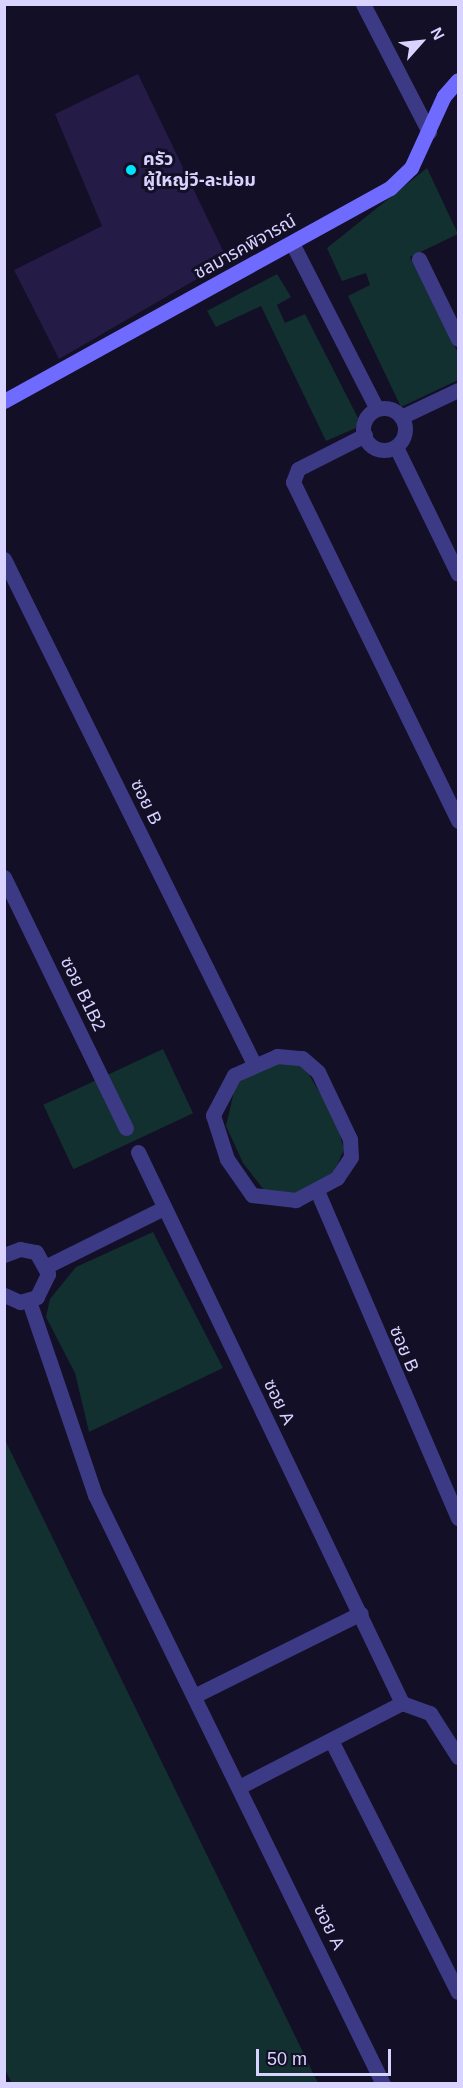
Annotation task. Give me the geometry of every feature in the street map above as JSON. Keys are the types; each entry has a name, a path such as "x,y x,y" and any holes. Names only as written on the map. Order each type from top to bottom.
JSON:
{"street":[{"path":"363,4 429,132"},
{"name":"ชลมารคพิจารณ์","path":"4,401 390,188 411,168 444,96 459,80"},
{"path":"292,243 377,409"},
{"path":"419,259 459,339"},
{"path":"401,417 459,390"},
{"path":"377,409 390,409 401,417 404,436 396,447 375,448 364,435 366,418 377,409"},
{"path":"364,435 298,469 293,482 459,821"},
{"path":"396,447 459,574"},
{"name":"ซอย B","path":"4,559 253,1062"},
{"name":"ซอย B1B2","path":"4,877 126,1128"},
{"path":"277,1056 302,1058 333,1096 350,1139 351,1157 337,1178 318,1193 296,1200 252,1195 227,1159 213,1115 234,1075 253,1062 277,1056"},
{"name":"ซอย A","path":"138,1152 162,1209 361,1612 402,1703"},
{"name":"ซอย B","path":"318,1193 459,1518"},
{"path":"47,1266 162,1209"},
{"path":"4,1236 8,1253 36,1252 47,1266 44,1291 29,1300 4,1295"},
{"name":"ซอย A","path":"29,1300 95,1495 383,2084"},
{"path":"194,1696 361,1612"},
{"path":"239,1787 402,1703 430,1713 459,1757"},
{"path":"331,1740 459,1992"}],"green space":[{"path":"427,168 458,234 410,257 458,353 458,380 401,407 348,296 370,285 366,273 342,281 327,248"},
{"path":"277,274 291,297 277,305 285,323 305,314 358,418 356,428 326,441 261,306 216,327 207,311"},
{"path":"163,1049 193,1113 73,1169 43,1105"},
{"path":"270,1061 302,1063 335,1118 344,1149 332,1177 287,1197 264,1190 243,1163 226,1126 235,1087 248,1069"},
{"path":"153,1232 223,1368 89,1432 75,1373 46,1317 50,1299 76,1267"},
{"path":"5,1440 318,2083 12,2083 4,2068"}],"building":[{"name":"ครัว ผู้ใหญ่วี-ละม่อม","path":"138,74 228,261 59,359 14,270 102,226 55,114"}],"place":[{"name":"ครัว ผู้ใหญ่วี-ละม่อม","path":"131,170"}]}
